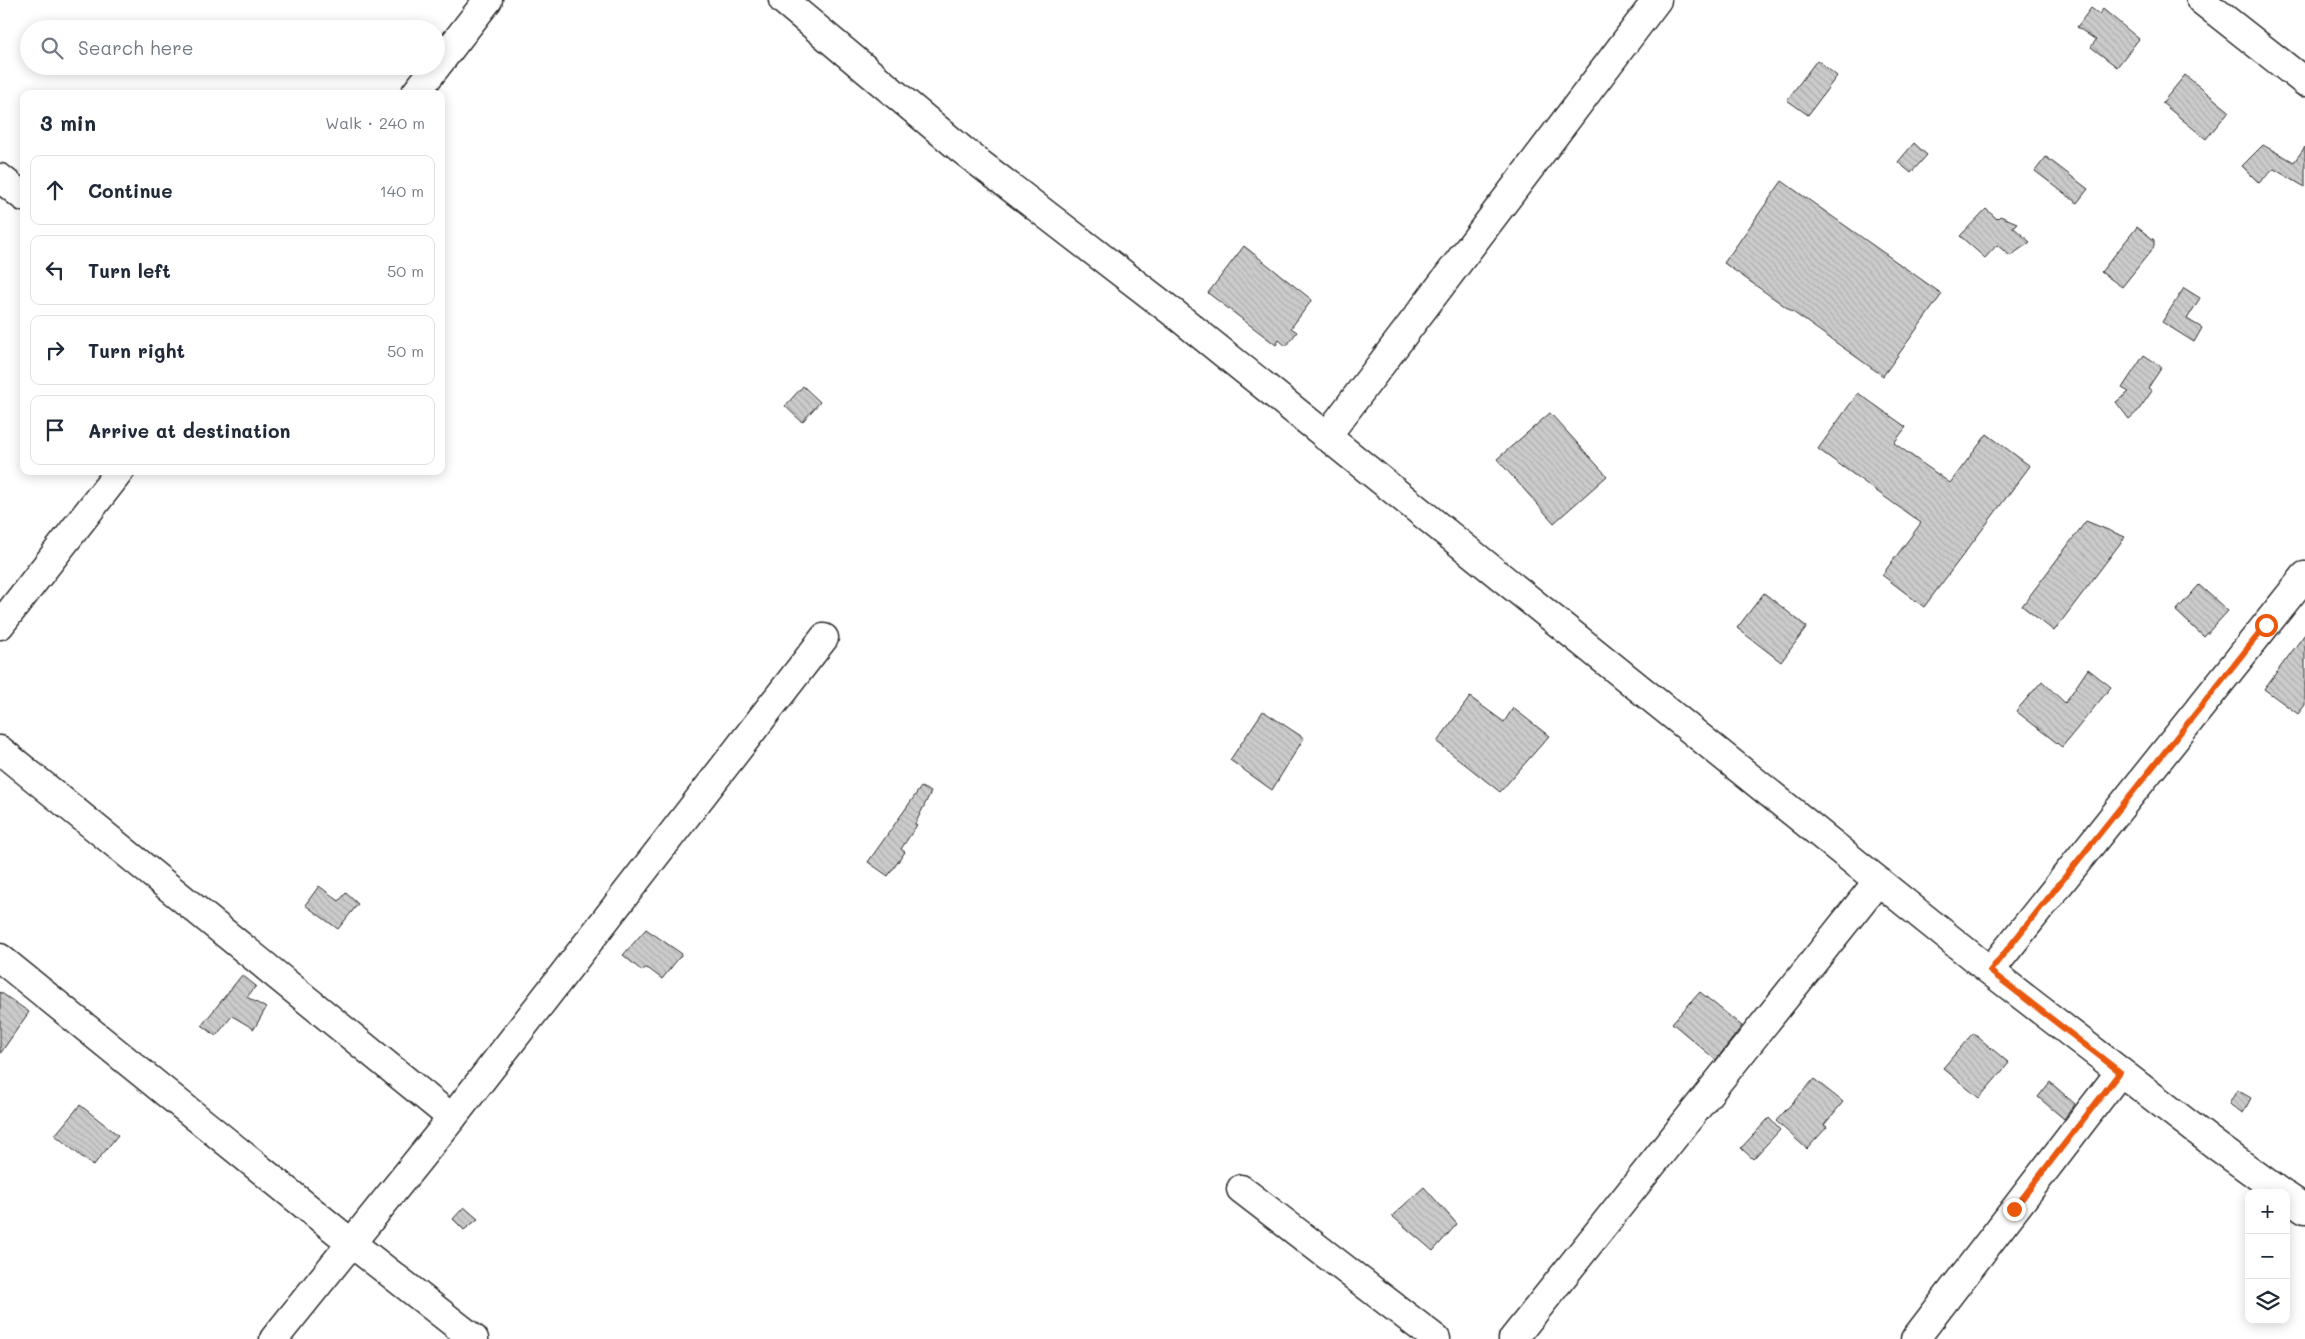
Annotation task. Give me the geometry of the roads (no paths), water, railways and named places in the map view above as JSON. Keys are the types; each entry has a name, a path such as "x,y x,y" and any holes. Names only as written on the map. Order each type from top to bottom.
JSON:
{"street":[{"path":"445,55 488,0"},
{"path":"783,0 961,148 1175,314 1990,971 2218,1147 2276,1189"},
{"path":"1326,437 1657,0"},
{"path":"2211,3 2305,82"},
{"path":"418,90 430,75"},
{"path":"0,178 20,194"},
{"path":"0,625 117,475"},
{"path":"1990,971 2305,576"},
{"path":"274,1339 350,1242 452,1118 824,638"},
{"path":"0,750 452,1118"},
{"path":"1513,1339 1878,881"},
{"path":"0,958 350,1242 474,1339"},
{"path":"1922,1336 2120,1072"},
{"path":"1241,1189 1436,1339"},
{"path":"2290,1199 2305,1210"}]}
